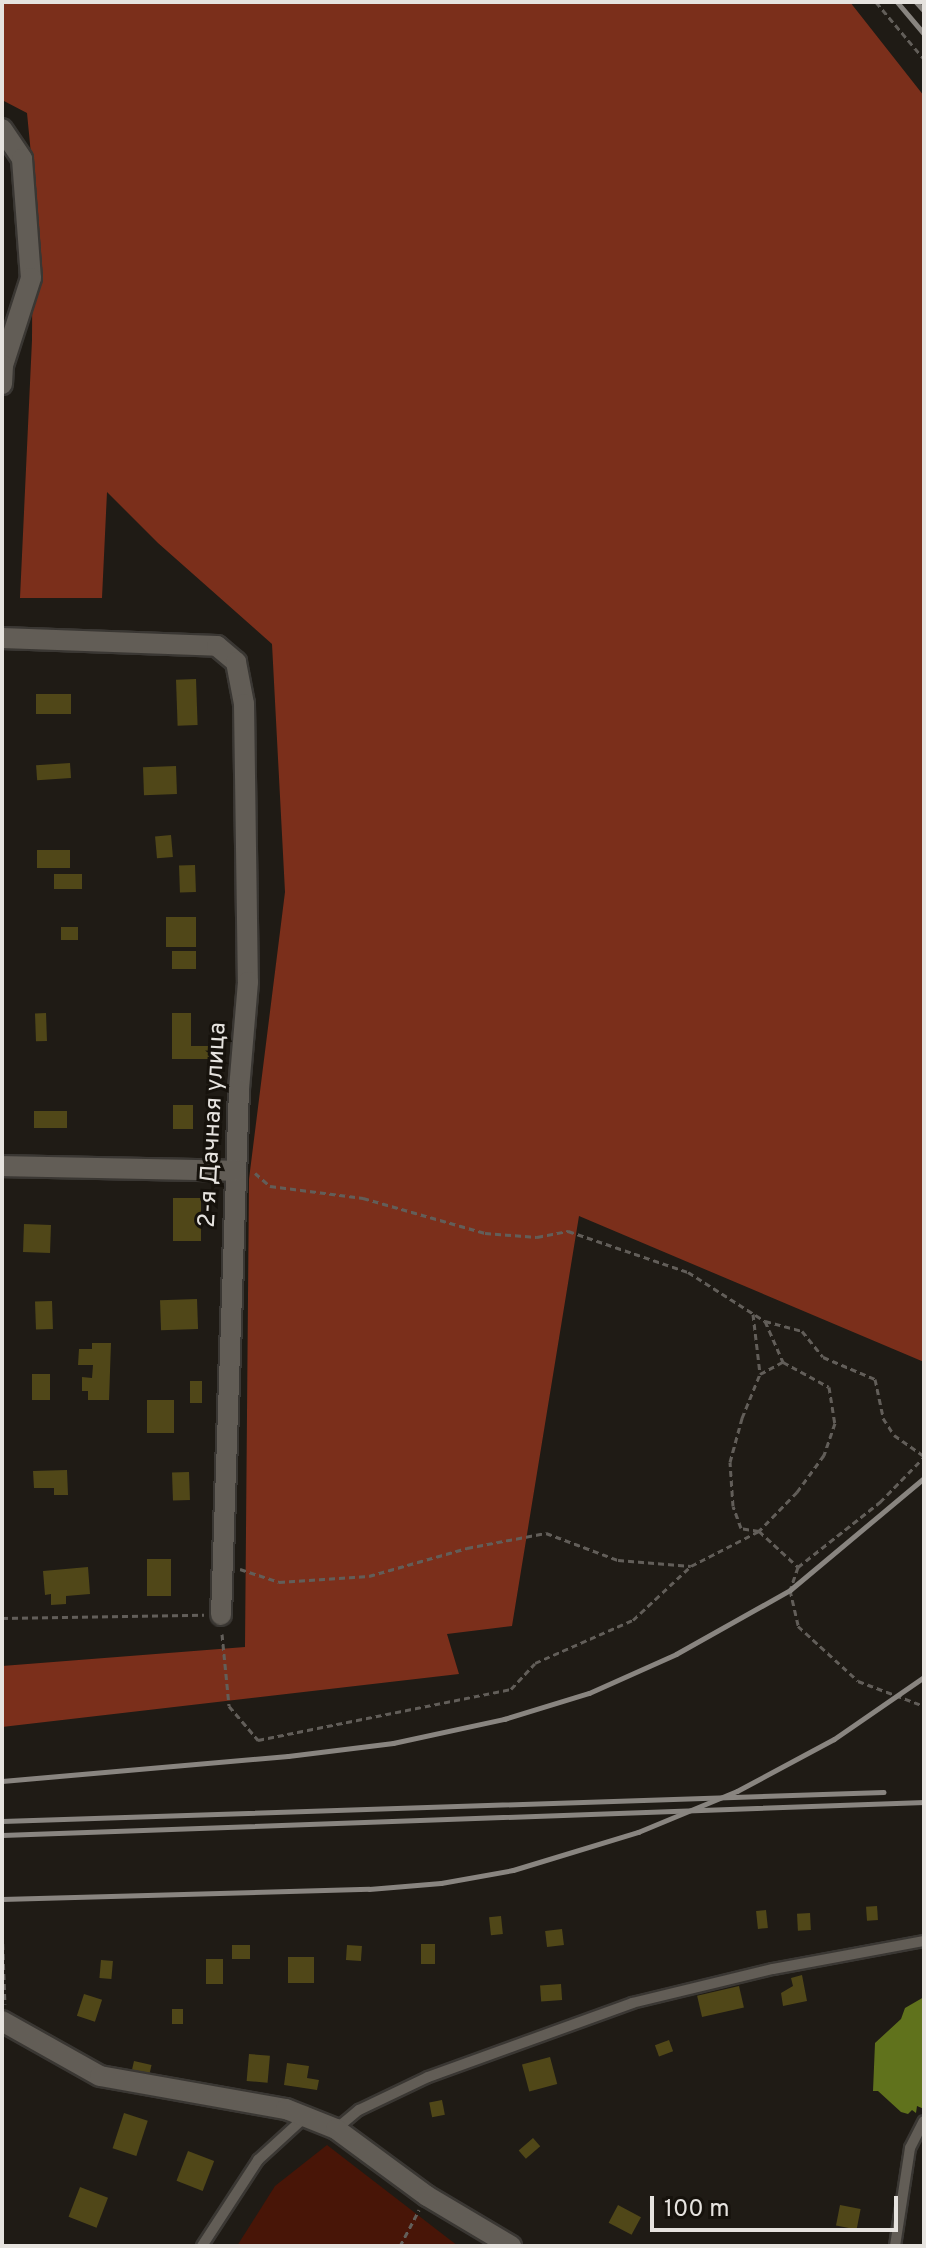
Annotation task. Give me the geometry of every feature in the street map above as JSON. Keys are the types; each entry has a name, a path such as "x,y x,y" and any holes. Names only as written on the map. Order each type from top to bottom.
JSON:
{"street":[{"path":"2,129 22,159 31,278 3,365 2,384"},
{"name":"2-я Дачная улица","path":"2,638 217,646 236,662 244,704 248,982 236,1171 221,1615"},
{"path":"2,1166 236,1171"},
{"path":"4,2022 100,2076 275,2106 336,2129 427,2196 511,2246"}],"lane":[{"path":"336,2129 359,2110 428,2077 632,2003 773,1969 924,1941"},
{"path":"202,2246 258,2160 306,2116"},
{"path":"895,2246 910,2148 924,2121"}],"path":[{"path":"876,2 924,59"},
{"path":"236,1171 252,1171 270,1186 363,1198 485,1233 537,1237 568,1231 688,1272 765,1321 802,1331 823,1357 875,1379 883,1418 894,1435 924,1456 880,1502 798,1567 790,1590 798,1626 858,1681 924,1706"},
{"path":"752,1312 760,1374 742,1418 730,1462 733,1506 741,1528 759,1531 798,1567"},
{"path":"2,1618 221,1615 229,1706 258,1740 511,1689 535,1663 633,1620 691,1566 759,1531 797,1492 824,1455 835,1423 829,1387 783,1362 765,1321"},
{"path":"760,1374 783,1362"},
{"path":"224,1564 279,1582 369,1576 467,1548 546,1533 618,1560 691,1566"},
{"path":"2,1924 4,2022"},
{"path":"400,2246 427,2196"}],"shaded area":[{"path":"2,2 850,2 924,96 924,1362 579,1216 512,1626 447,1634 459,1674 2,1727 2,1666 245,1647 249,1179 285,892 272,644 158,543 107,492 102,598 20,598 32,340 33,175 27,113 2,100"},
{"path":"924,1997 924,2109 917,2106 916,2113 912,2110 908,2114 901,2112 878,2091 873,2091 875,2043 901,2019 905,2008"},
{"path":"327,2145 458,2246 237,2246 275,2186"}],"building":[{"path":"196,679 198,725 178,726 176,680"},
{"path":"36,694 71,694 71,714 36,714"},
{"path":"70,763 71,778 37,780 36,765"},
{"path":"176,766 177,794 144,795 143,767"},
{"path":"171,835 173,857 157,858 155,836"},
{"path":"37,850 70,850 70,868 37,868"},
{"path":"195,865 196,892 180,893 179,866"},
{"path":"54,874 82,874 82,889 54,889"},
{"path":"166,917 196,917 196,947 166,947"},
{"path":"61,927 78,927 78,940 61,940"},
{"path":"172,951 196,951 196,969 172,969"},
{"path":"35,1013 46,1013 47,1041 36,1041"},
{"path":"172,1013 191,1013 191,1046 209,1046 209,1059 172,1059"},
{"path":"173,1105 193,1105 193,1129 173,1129"},
{"path":"34,1111 67,1111 67,1128 34,1128"},
{"path":"173,1198 201,1198 201,1241 173,1241"},
{"path":"24,1224 51,1225 50,1253 23,1252"},
{"path":"197,1299 198,1329 161,1330 160,1300"},
{"path":"52,1301 53,1329 36,1330 35,1302"},
{"path":"92,1343 111,1343 109,1400 88,1400 88,1391 82,1391 82,1377 92,1378 93,1365 78,1365 79,1349 92,1349"},
{"path":"32,1374 50,1374 50,1400 32,1400"},
{"path":"190,1381 202,1381 202,1403 190,1403"},
{"path":"147,1400 174,1400 174,1433 147,1433"},
{"path":"67,1470 68,1495 54,1495 54,1488 34,1488 33,1471"},
{"path":"189,1472 190,1500 173,1501 172,1473"},
{"path":"147,1559 171,1559 171,1596 147,1596"},
{"path":"88,1567 90,1594 66,1596 66,1604 51,1605 51,1594 45,1595 43,1571"},
{"path":"877,1906 878,1920 867,1921 866,1907"},
{"path":"766,1910 768,1928 758,1929 756,1911"},
{"path":"810,1913 811,1930 798,1931 797,1914"},
{"path":"501,1916 503,1934 491,1935 489,1917"},
{"path":"562,1929 564,1945 547,1947 545,1931"},
{"path":"421,1944 435,1944 435,1964 421,1964"},
{"path":"232,1945 250,1945 250,1959 232,1959"},
{"path":"347,1945 362,1946 361,1961 346,1960"},
{"path":"288,1957 314,1957 314,1983 288,1983"},
{"path":"206,1959 223,1959 223,1984 206,1984"},
{"path":"101,1960 113,1961 111,1979 99,1978"},
{"path":"802,1975 807,2001 783,2006 781,1993 793,1986 791,1978"},
{"path":"561,1984 562,2000 541,2001 540,1985"},
{"path":"739,1986 744,2007 702,2017 697,1996"},
{"path":"84,1994 102,2000 95,2022 77,2016"},
{"path":"172,2009 183,2009 183,2024 172,2024"},
{"path":"669,2040 673,2051 659,2056 655,2045"},
{"path":"249,2054 270,2056 268,2083 247,2081"},
{"path":"550,2057 557,2084 529,2092 522,2065"},
{"path":"134,2061 152,2065 148,2079 131,2075"},
{"path":"287,2063 309,2066 307,2078 319,2080 317,2090 284,2085"},
{"path":"442,2100 445,2115 432,2117 429,2102"},
{"path":"124,2113 148,2121 136,2156 113,2148"},
{"path":"533,2138 540,2146 526,2159 519,2150"},
{"path":"188,2151 214,2161 203,2191 177,2181"},
{"path":"80,2187 108,2198 97,2228 69,2217"},
{"path":"618,2205 641,2217 632,2235 609,2223"},
{"path":"840,2205 861,2209 857,2230 836,2226"}],"railway":[{"path":"897,2 924,34"},
{"path":"916,2 924,11"},
{"path":"2,1781 288,1756 393,1743 504,1719 589,1693 676,1654 790,1590 924,1478"},
{"path":"2,1899 369,1889 441,1883 513,1870 638,1832 737,1791 834,1739 924,1677"},
{"path":"2,1821 884,1792"},
{"path":"2,1835 924,1802"}]}
